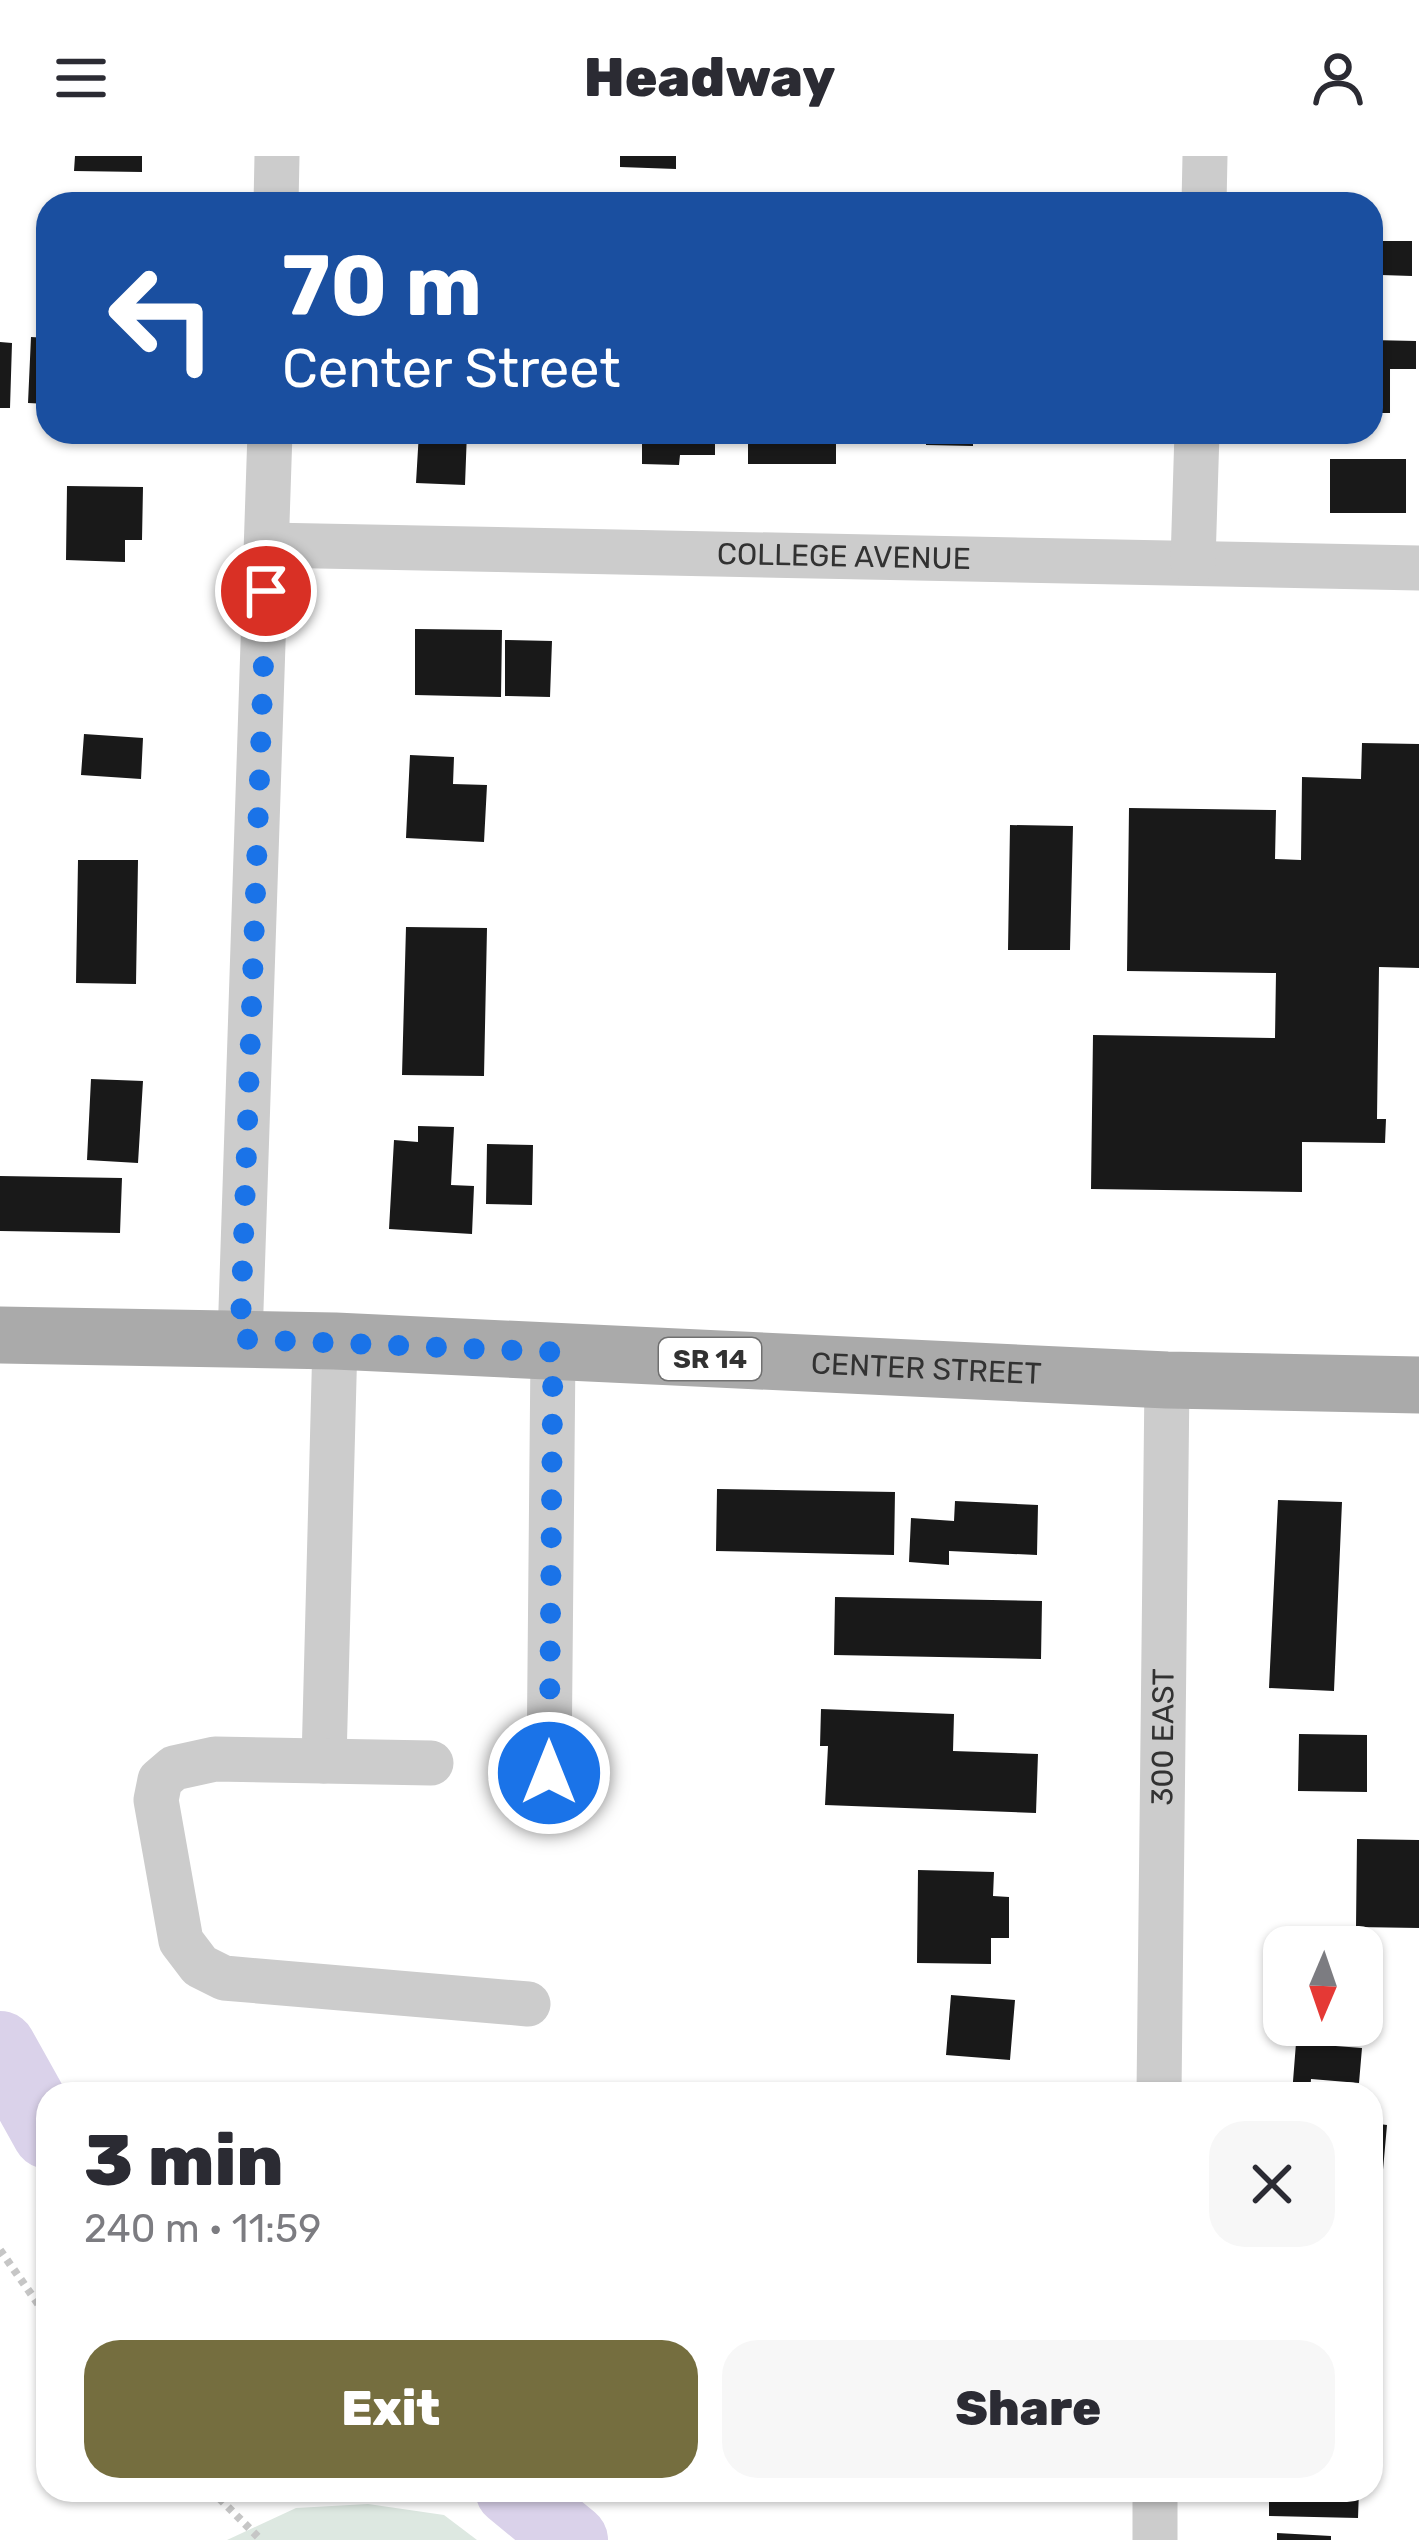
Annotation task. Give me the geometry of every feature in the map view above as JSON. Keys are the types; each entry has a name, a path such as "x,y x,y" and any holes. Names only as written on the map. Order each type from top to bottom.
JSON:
{"main road":[{"name":"CENTER STREET","path":"0,1335 335,1341 1166,1380 1419,1385"}],"street":[{"path":"276,192 277,156"},
{"path":"1204,192 1205,156"},
{"path":"240,1339 270,444"},
{"path":"1193,562 1197,444"},
{"name":"COLLEGE AVENUE","path":"268,545 1419,568"},
{"path":"324,1761 335,1341"},
{"path":"549,1773 553,1352"},
{"name":"300 EAST","path":"1159,2082 1166,1380"},
{"path":"430,1763 214,1759 174,1768 160,1780 156,1799 181,1942 200,1966 224,1978 528,2004"},
{"path":"1155,2540 1156,2502"}],"path":[{"path":"0,2250 36,2301"},
{"path":"224,2502 261,2540"}],"shaded area":[{"path":"368,2504 444,2515 477,2540 227,2540 296,2508"}],"building":[{"path":"75,156 142,156 142,172 74,171"},
{"path":"620,156 676,156 676,169 620,167"},
{"path":"1383,241 1412,241 1412,276 1383,275"},
{"path":"31,337 36,337 36,403 28,403"},
{"path":"1383,340 1416,341 1416,369 1390,369 1390,413 1383,413"},
{"path":"0,342 12,343 10,408 0,408"},
{"path":"418,444 467,444 465,485 416,483"},
{"path":"642,444 715,444 715,455 680,455 679,465 642,464"},
{"path":"748,444 836,444 836,464 748,464"},
{"path":"1330,459 1406,459 1406,513 1330,513"},
{"path":"67,486 143,487 142,540 125,540 125,562 66,560"},
{"path":"415,629 502,630 501,697 415,695"},
{"path":"505,640 552,641 550,697 505,696"},
{"path":"84,734 143,738 141,779 81,775"},
{"path":"1362,743 1419,744 1419,968 1379,967 1377,1119 1386,1119 1385,1143 1302,1142 1302,1192 1091,1189 1093,1035 1275,1038 1276,973 1127,971 1129,808 1276,810 1275,859 1301,860 1302,777 1361,779"},
{"path":"410,755 454,757 453,784 487,785 484,842 406,838"},
{"path":"1010,825 1073,826 1070,950 1008,950"},
{"path":"78,860 138,860 136,984 76,983"},
{"path":"406,927 487,928 484,1076 402,1075"},
{"path":"91,1079 143,1081 138,1163 87,1160"},
{"path":"418,1126 454,1127 451,1185 474,1186 472,1234 389,1229 394,1140 418,1142"},
{"path":"487,1144 533,1145 532,1205 486,1204"},
{"path":"0,1176 122,1178 120,1233 0,1231"},
{"path":"717,1489 895,1492 894,1555 716,1551"},
{"path":"1278,1500 1342,1502 1334,1691 1269,1688"},
{"path":"955,1501 1038,1505 1037,1555 949,1551 949,1565 909,1562 911,1518 954,1521"},
{"path":"835,1597 1042,1601 1041,1659 834,1655"},
{"path":"821,1709 954,1714 953,1751 1038,1754 1036,1813 825,1805 828,1746 820,1746"},
{"path":"1299,1734 1367,1735 1367,1792 1298,1791"},
{"path":"1357,1839 1419,1840 1419,1928 1356,1926"},
{"path":"918,1870 994,1872 993,1896 1009,1897 1009,1938 991,1938 991,1964 917,1963"},
{"path":"951,1995 1015,2000 1010,2060 946,2055"},
{"path":"1296,2046 1362,2048 1359,2082 1293,2082"},
{"path":"1383,2124 1387,2125 1383,2170"},
{"path":"1269,2502 1359,2502 1358,2518 1269,2516"},
{"path":"1277,2533 1331,2536 1331,2540 1277,2540"}],"waterway":[{"path":"0,2047 36,2112"},
{"path":"526,2502 572,2540"}],"route":[{"path":"266,591 240,1339 553,1352 549,1773"}]}
